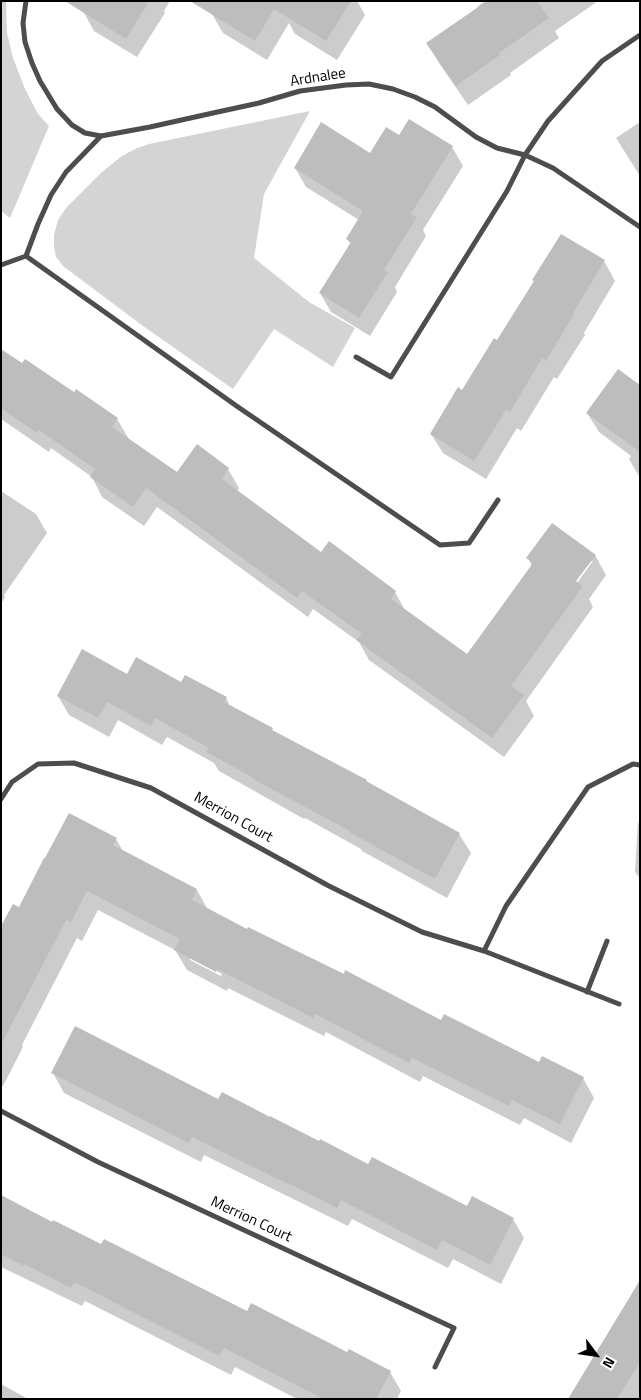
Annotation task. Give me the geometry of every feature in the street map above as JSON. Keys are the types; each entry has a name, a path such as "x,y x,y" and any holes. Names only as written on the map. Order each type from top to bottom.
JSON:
{"street":[{"name":"Ardnalee","path":"26,1 23,23 26,42 40,81 57,109 72,125 85,133 101,136 222,111 300,91 369,84 415,97 435,107 476,137 497,148 525,155 553,168 640,227"},
{"path":"356,357 391,377 507,191 525,155 548,121 602,61 640,35"},
{"path":"1,265 26,256 51,195 66,172 101,136"},
{"path":"26,256 230,401 440,545 469,543 498,500"},
{"name":"Merrion Court","path":"1,799 12,782 38,764 74,763 151,788 329,886 422,932 484,951 619,1004"},
{"path":"484,951 506,906 588,788 633,764 640,765"},
{"path":"588,992 607,941"},
{"name":"Merrion Court","path":"1,1111 107,1166 454,1328 435,1367"}],"shaded area":[{"path":"1,1 6,1 7,33 13,58 25,89 38,114 49,126 10,218 1,211"},
{"path":"310,111 264,194 254,258 309,302 355,328 333,367 274,329 233,389 143,326 63,266 56,257 54,235 58,220 66,208 102,172 122,156 149,144"}],"building":[{"path":"65,1 149,1 126,39"},
{"path":"190,1 351,1 326,41 274,9 255,41"},
{"path":"487,1 537,1 549,18 456,86 426,43"},
{"path":"409,119 453,146 411,214 417,217 384,270 388,272 359,318 319,293 351,242 346,239 363,211 294,168 321,122 370,153 386,127 399,135"},
{"path":"561,234 605,260 546,361 542,358 510,412 506,410 474,461 430,434 458,387 462,390 494,338 497,340"},
{"path":"1,349 22,363 25,359 74,392 76,389 118,418 112,427 177,472 197,444 229,468 222,479 321,552 329,541 396,591 391,599 467,654 533,563 526,558 552,523 596,555 576,581 583,586 511,686 524,695 492,738 356,640 362,634 302,591 297,598 146,488 133,507 90,477 95,469 39,430 37,433 1,408"},
{"path":"618,369 640,385 640,452 586,413"},
{"path":"82,649 127,674 136,657 181,682 185,675 227,697 224,702 273,728 272,730 367,780 460,833 435,879 251,778 206,752 209,748 155,718 151,726 107,702 98,718 57,696"},
{"path":"69,813 117,838 113,845 197,889 192,900 247,929 248,927 344,974 345,970 441,1020 444,1014 539,1062 542,1056 584,1077 560,1124 512,1100 509,1106 412,1058 409,1063 315,1014 313,1018 217,969 216,972 174,950 180,939 87,891 71,922 66,920 1,1045 1,926 13,904 19,907"},
{"path":"75,1026 218,1099 222,1092 368,1164 372,1157 467,1206 472,1196 514,1218 490,1265 442,1240 437,1250 341,1200 337,1208 192,1137 189,1143 51,1073"},
{"path":"1,1195 52,1222 53,1220 101,1244 104,1239 247,1311 251,1303 347,1352 349,1349 391,1371 376,1399 323,1399 224,1348 219,1356 74,1282 71,1288 1,1254"},
{"path":"640,1280 640,1362 617,1399 568,1399"}]}
